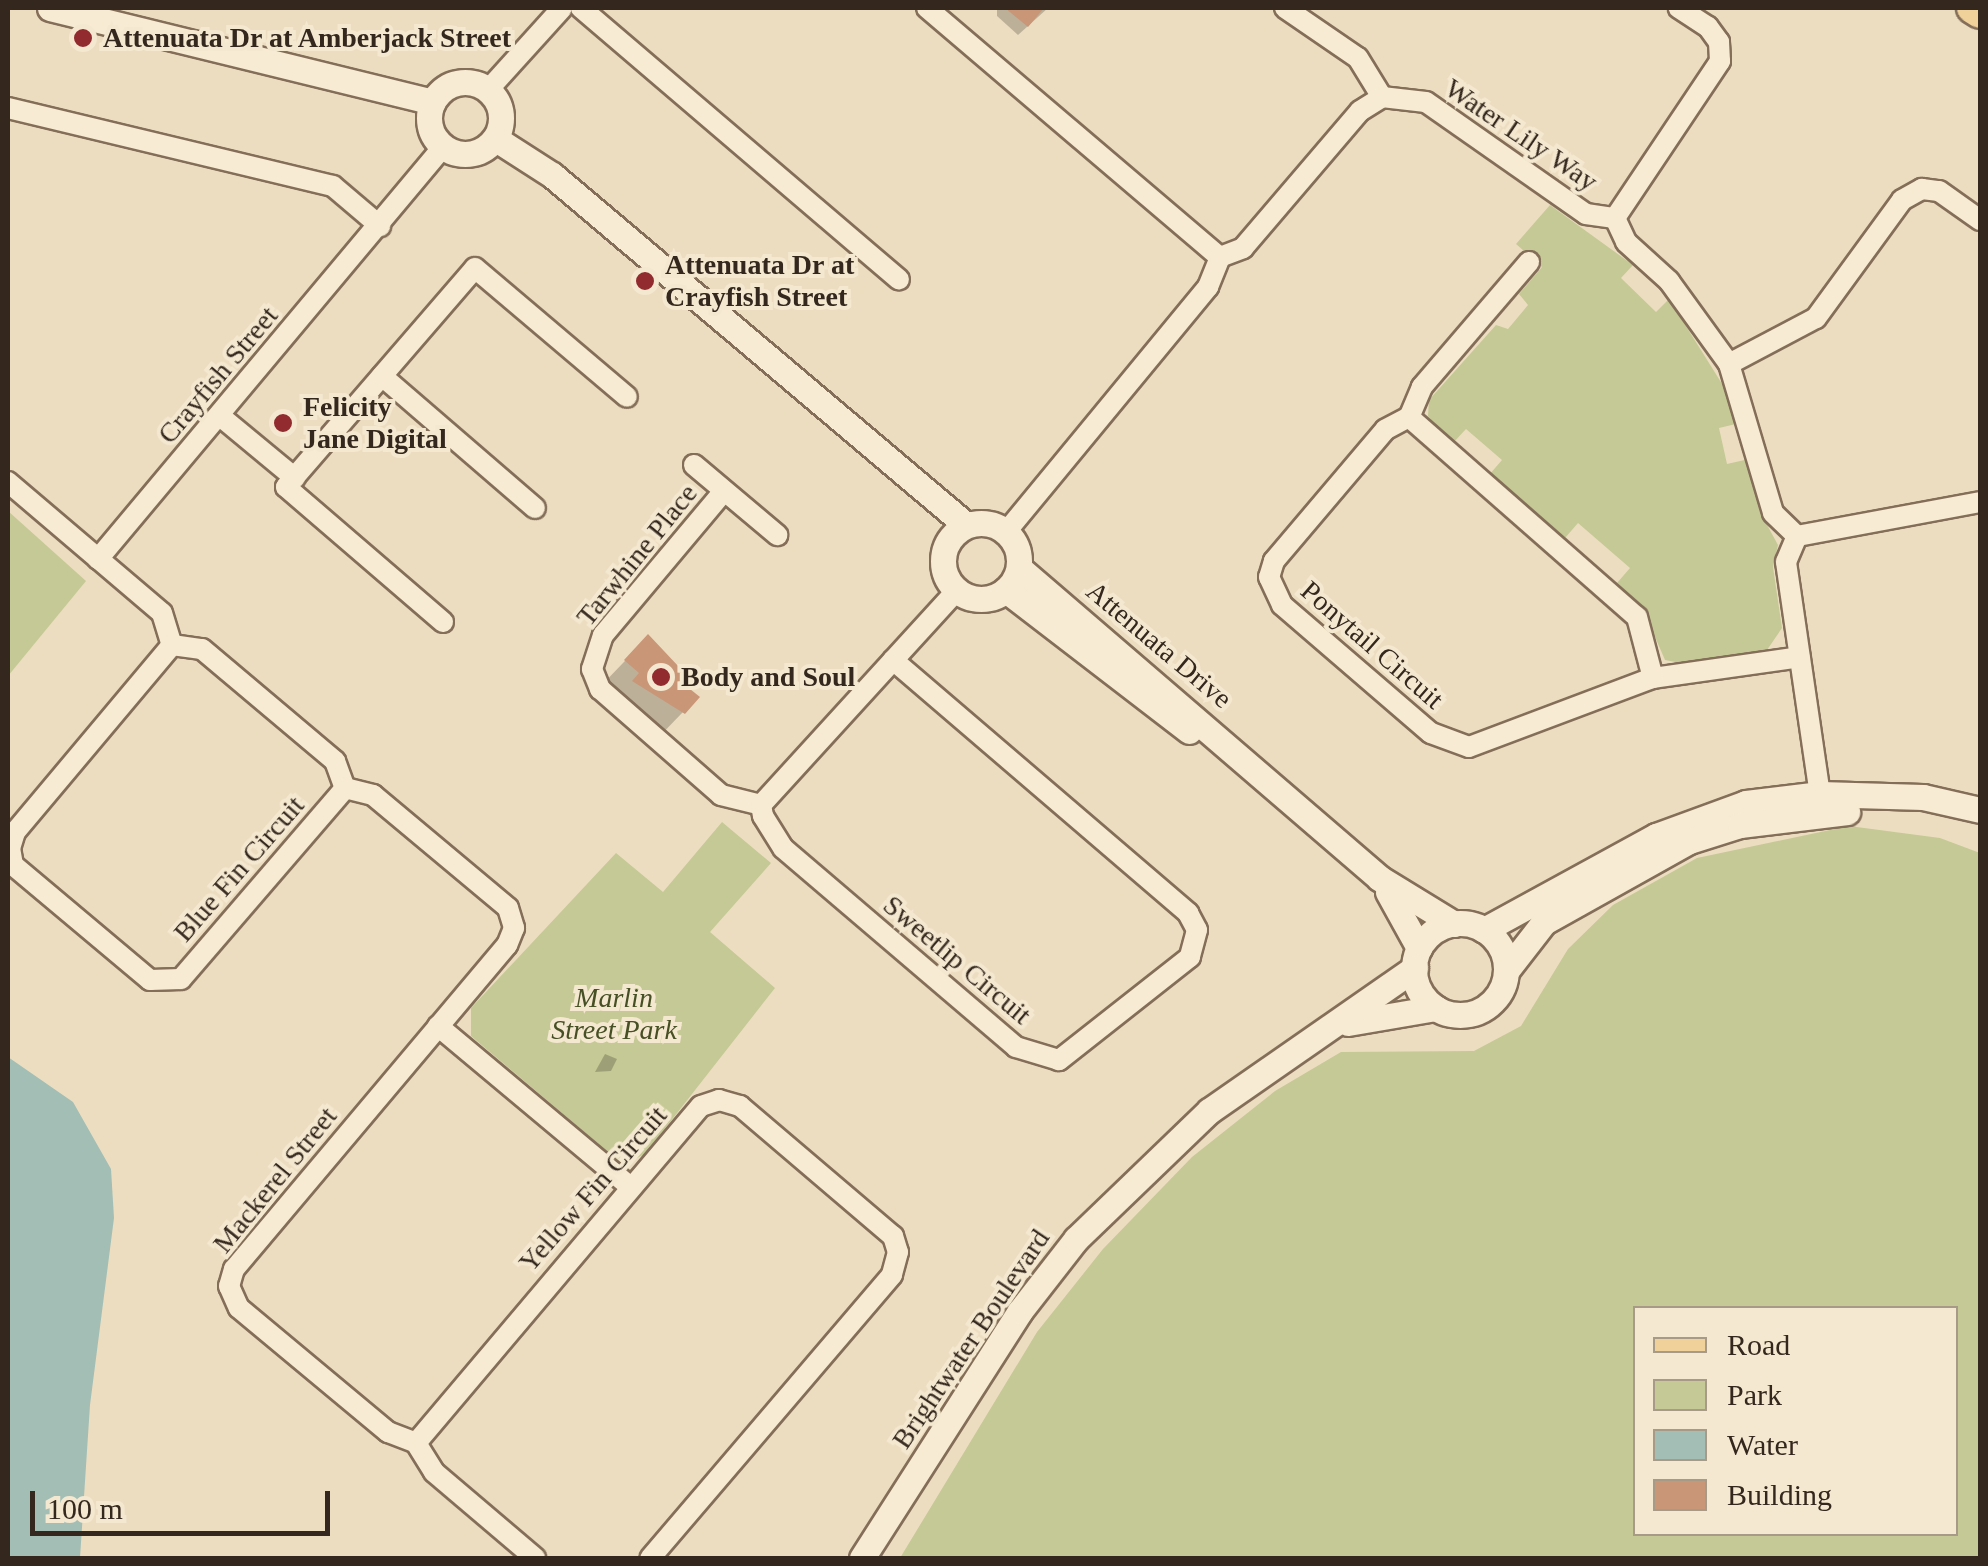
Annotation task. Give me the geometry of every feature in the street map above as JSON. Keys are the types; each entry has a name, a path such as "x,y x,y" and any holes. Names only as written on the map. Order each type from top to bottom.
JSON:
{"main road":[{"path":"1972,8 1980,14"}],"street":[{"path":"50,8 434,102"},
{"path":"488,90 562,8"},
{"path":"581,8 899,280"},
{"path":"927,8 1220,257"},
{"path":"958,532 943,566 956,590 981,599 1012,579 1006,532 1208,286 1220,257 1244,248 1360,112 1382,98 1358,58 1285,8"},
{"path":"1615,218 1720,61 1719,42 1679,8"},
{"path":"454,84 488,90 502,118 496,139 465,154 443,147 430,129 434,102 454,84"},
{"name":"Water Lily Way","path":"1382,98 1426,102 1586,214 1615,218 1626,242 1669,281 1729,364 1774,513 1796,536"},
{"path":"8,108 333,186 380,226"},
{"path":"496,139 552,175 858,436 958,532"},
{"name":"Crayfish Street","path":"98,559 443,147"},
{"path":"1729,364 1816,318 1902,200 1922,189 1939,191 1980,220"},
{"name":"Ponytail Circuit","path":"1529,262 1422,387 1408,417 1386,430 1274,562 1269,577 1282,605 1445,743 1469,747 1653,678 1800,657"},
{"path":"443,622 286,487 475,268 627,397"},
{"path":"382,376 535,508"},
{"path":"220,416 294,478"},
{"path":"1408,417 1636,616 1653,678"},
{"name":"Tarwhine Place","path":"694,464 777,535"},
{"path":"8,482 162,614 172,645 202,649 335,761 345,788"},
{"name":"Tarwhine Place","path":"724,491 603,635 592,669 600,690 721,794 761,804"},
{"path":"1821,803 1786,562 1796,536 1980,502"},
{"path":"958,532 994,525 1006,532"},
{"name":"Attenuata Drive","path":"1012,579 1380,878 1454,924"},
{"path":"761,804 956,590"},
{"name":"Blue Fin Circuit","path":"172,645 16,832 10,848 13,865 150,980 181,979 345,788"},
{"name":"Sweetlip Circuit","path":"761,804 783,848 1038,1058 1060,1060 1076,1051 1190,957 1197,930 1188,913 893,660"},
{"name":"Mackerel Street","path":"345,788 373,795 508,908 514,928 438,1026 234,1269 229,1286 239,1308 388,1432 416,1443 434,1472 536,1558"},
{"path":"1484,930 1656,836 1746,803 1923,798 1980,810"},
{"path":"1506,971 1499,944 1484,930 1454,924 1417,958 1420,991 1436,1008 1478,1012 1500,993 1506,971 1544,922 1639,866 1740,825 1821,803 1926,814 1980,826"},
{"name":"Attenuata Drive","path":"1380,878 1417,958"},
{"name":"Brightwater Boulevard","path":"862,1558 1020,1312 1076,1239 1209,1110 1338,1025 1417,958"},
{"name":"Brightwater Boulevard","path":"1338,1025 1436,1008"},
{"path":"438,1026 628,1186"},
{"name":"Yellow Fin Circuit","path":"416,1443 628,1186 701,1106 719,1100 740,1106 893,1236 898,1252 892,1275 650,1558"}],"green space":[{"path":"1550,205 1633,265 1621,278 1656,312 1669,299 1734,403 1740,423 1719,428 1727,464 1749,459 1760,512 1778,545 1773,567 1782,628 1767,650 1691,665 1665,660 1643,609 1617,583 1630,568 1578,523 1565,538 1489,475 1502,460 1466,429 1452,444 1428,416 1429,400 1496,325 1508,329 1528,305 1519,294 1542,267 1516,244"},
{"path":"8,511 86,581 8,676"},
{"name":"Marlin Street Park","path":"722,822 771,863 710,932 775,988 645,1154 631,1161 615,1158 471,1036 471,1008 616,853 663,892"},
{"path":"1849,826 1940,838 1980,853 1980,1558 900,1558 1037,1332 1103,1249 1192,1157 1275,1091 1341,1052 1474,1051 1521,1026 1568,949 1613,905 1697,858"}],"water":[{"path":"8,1057 73,1102 111,1169 114,1218 90,1405 80,1558 8,1558"}],"building":[{"path":"1005,8 1044,8 1028,27"},
{"name":"Body and Soul","path":"648,634 695,684 690,689 700,697 685,714 632,681 639,673 624,660"}],"place":[{"name":"Attenuata Dr at Amberjack Street","path":"83,38"},
{"name":"Attenuata Dr at Crayfish Street","path":"645,281"},
{"name":"Felicity Jane Digital","path":"283,423"},
{"name":"Body and Soul","path":"661,677"}]}
